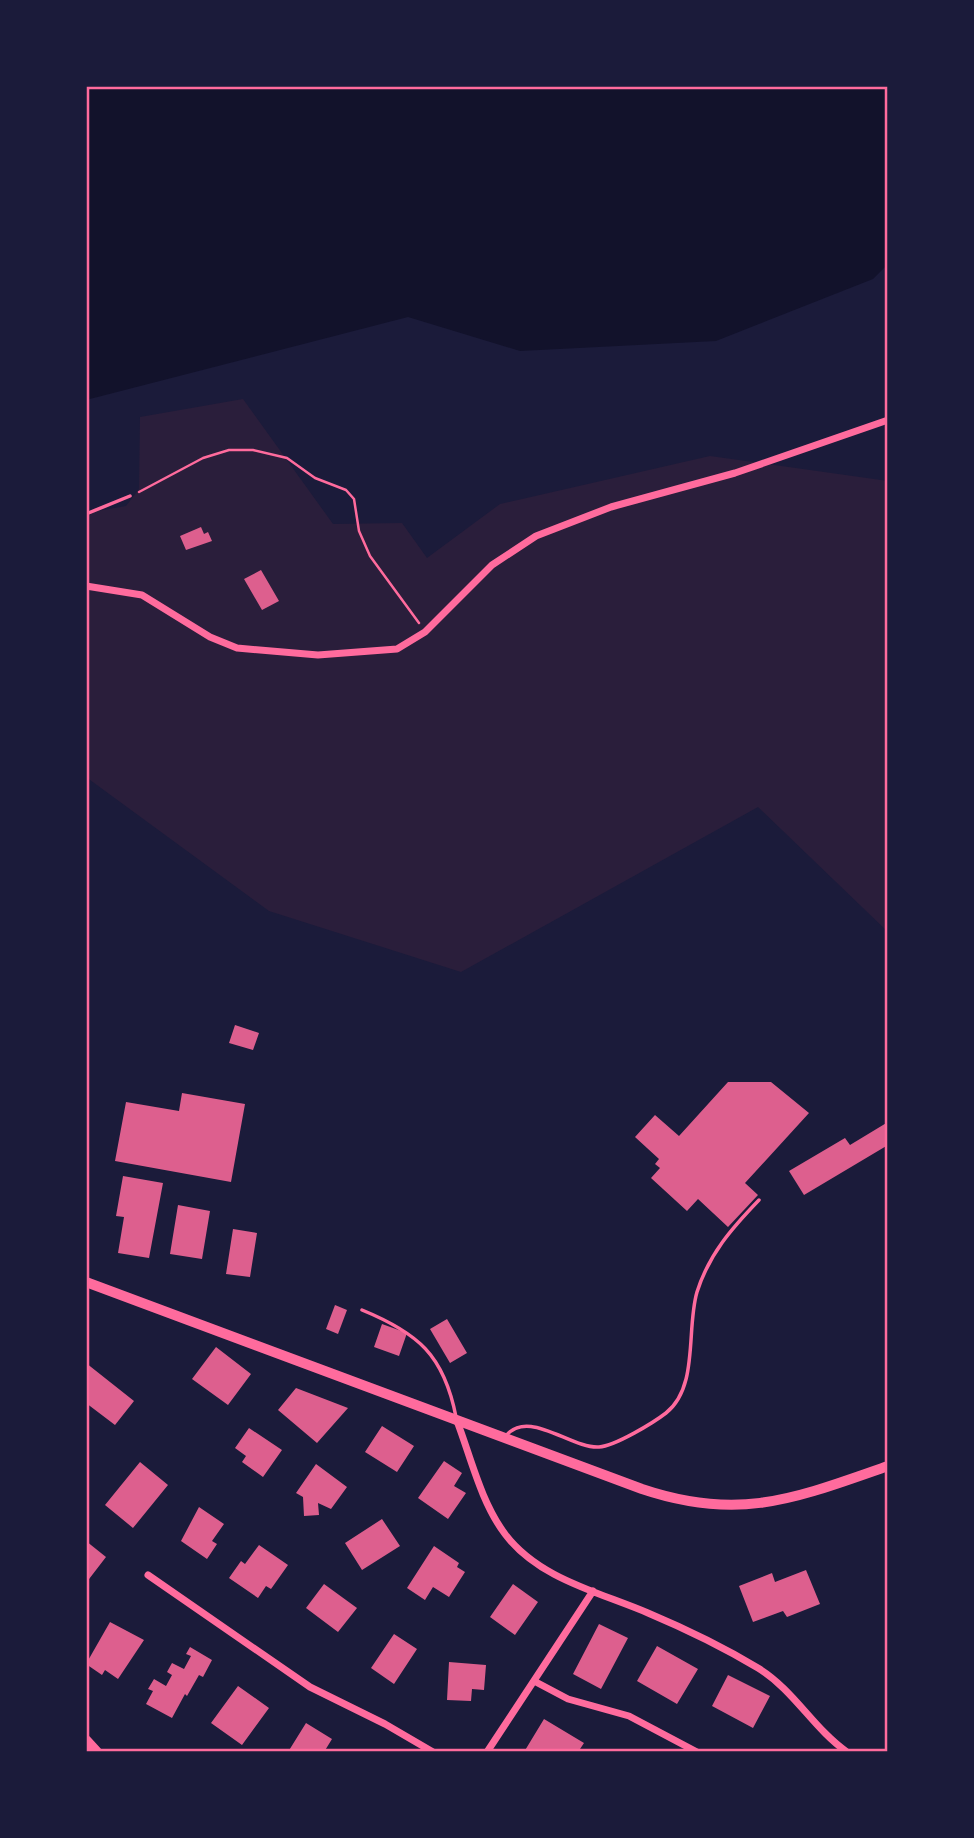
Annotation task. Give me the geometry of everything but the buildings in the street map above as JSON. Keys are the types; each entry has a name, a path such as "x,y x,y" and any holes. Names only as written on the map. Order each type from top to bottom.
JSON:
{"main road":[{"path":"86,1282 648,1491 693,1503 729,1506 782,1501 888,1466"},
{"path":"86,1740 97,1752"}],"street":[{"path":"86,586 142,594 210,637 237,648 258,651 358,653 397,649 425,632 492,565 536,536 611,507 734,473 888,420"},
{"path":"457,1421 487,1500 507,1536 534,1562 593,1591 689,1631 759,1669 792,1695 829,1737 847,1752"},
{"path":"148,1575 321,1694 385,1724 433,1752"},
{"path":"487,1752 593,1591"},
{"path":"534,1681 568,1699 640,1721 697,1752"}],"lane":[{"path":"86,514 131,496"},
{"path":"504,1438 512,1430 529,1426 587,1446 604,1446 656,1420 672,1408 684,1388 694,1310 702,1278 720,1243 759,1200"},
{"path":"362,1310 401,1326 418,1341 444,1378 457,1421"}],"path":[{"path":"131,496 203,457 229,450 253,450 287,457 315,478 346,490 354,499 359,531 370,556 425,632"}],"shaded area":[{"path":"86,86 888,86 888,264 873,279 716,341 520,351 408,317 86,400"},
{"path":"243,399 333,524 402,523 427,558 500,504 710,456 888,481 888,932 758,807 461,972 269,911 86,777 86,513 126,506 139,489 140,417"}]}
